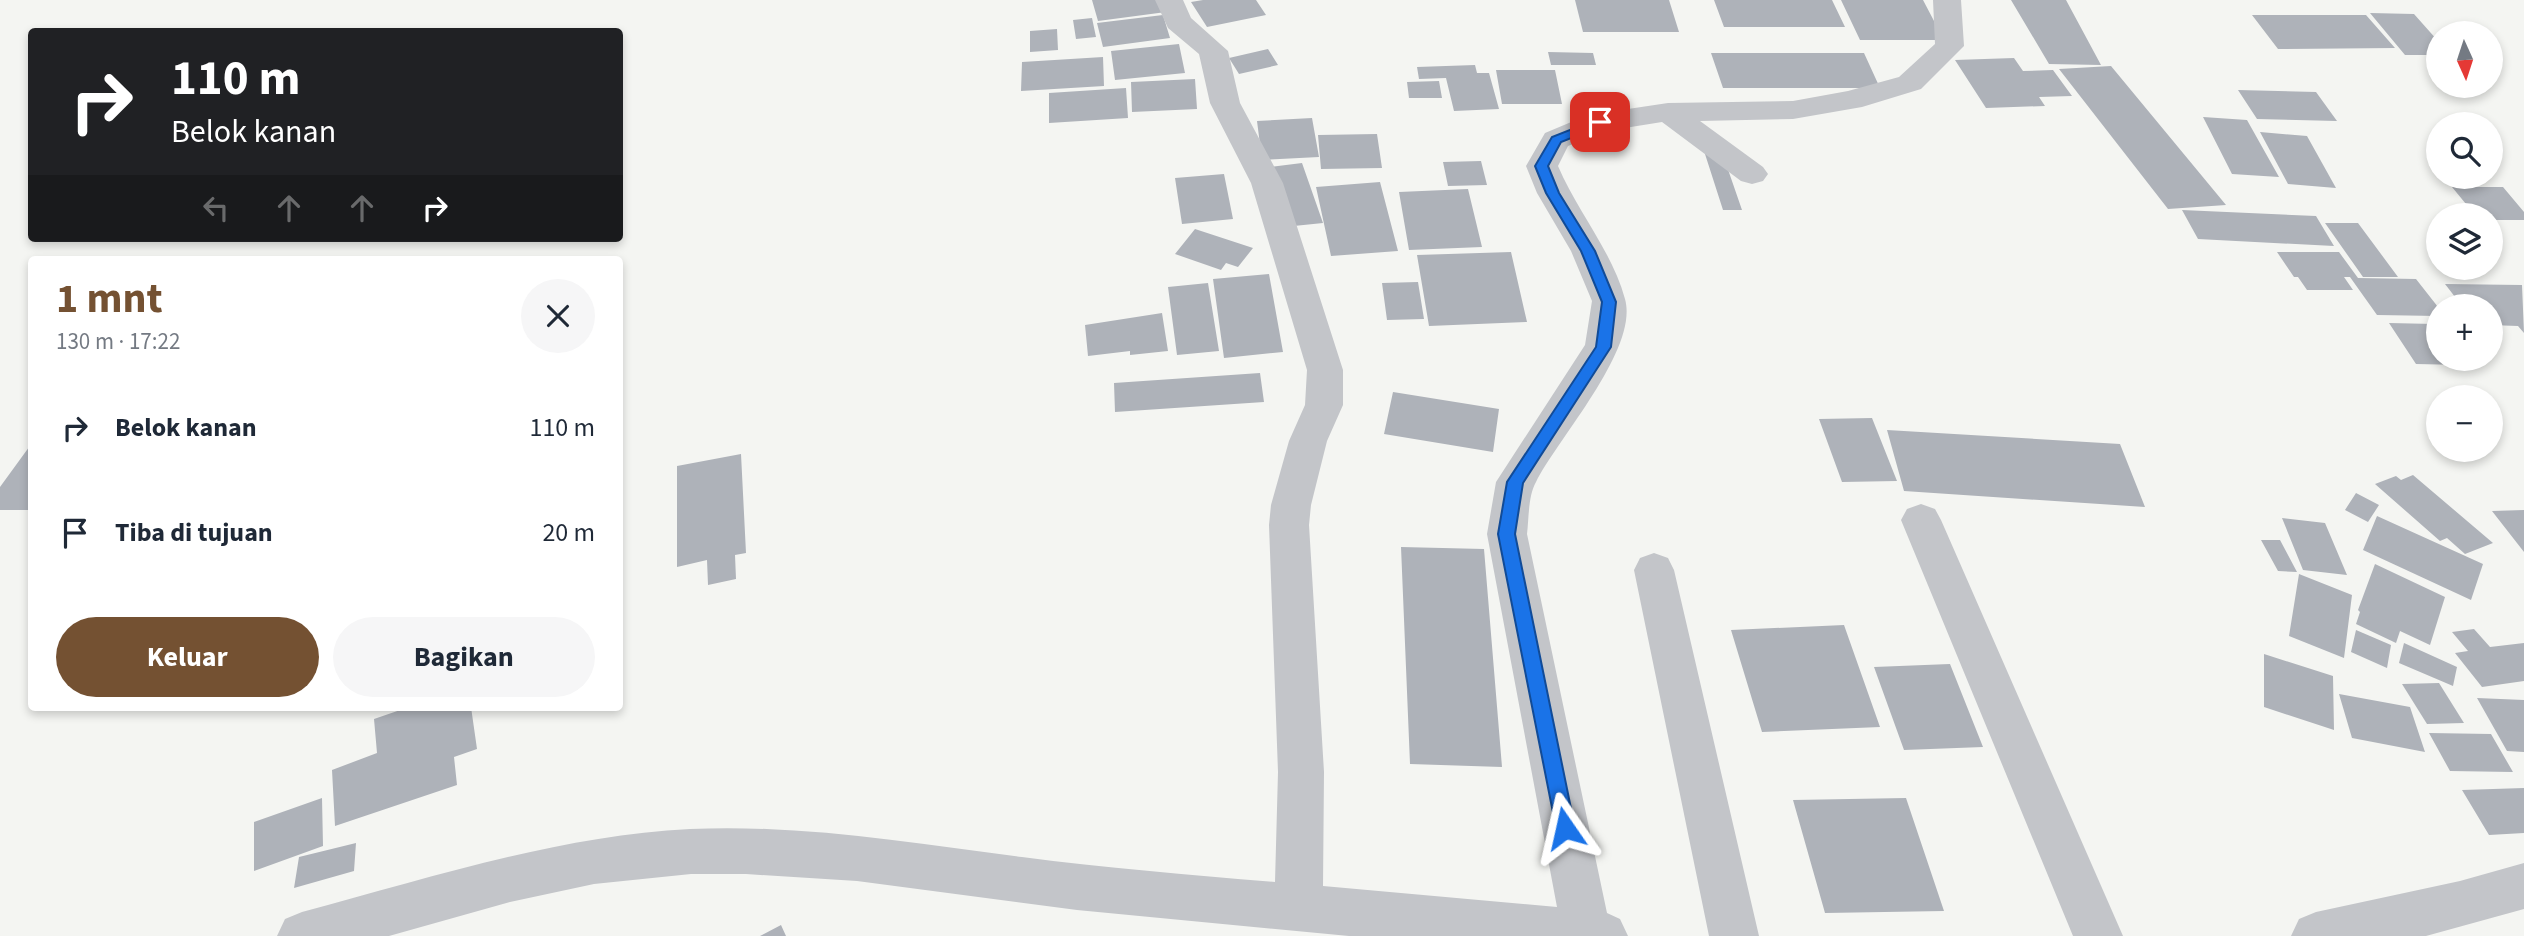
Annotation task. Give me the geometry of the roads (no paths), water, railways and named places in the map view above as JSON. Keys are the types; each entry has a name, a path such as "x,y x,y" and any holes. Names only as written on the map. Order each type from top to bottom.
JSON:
{"street":[{"path":"1169,0 1178,22 1213,51 1225,103 1266,183 1325,370 1324,405 1308,441 1291,505 1289,525 1301,772 1299,908"},
{"path":"302,936 575,866 636,856 712,852 813,855 1076,887 1595,935 1507,534 1515,482 1603,347 1609,302 1588,251 1552,193 1542,166 1556,139 1600,122 1668,112 1793,110 1851,100 1910,83 1950,46 1947,0"},
{"path":"1668,112 1752,174"},
{"path":"1921,520 2098,936"},
{"path":"1654,570 1734,936"},
{"path":"2316,936 2460,905 2524,886"}]}
